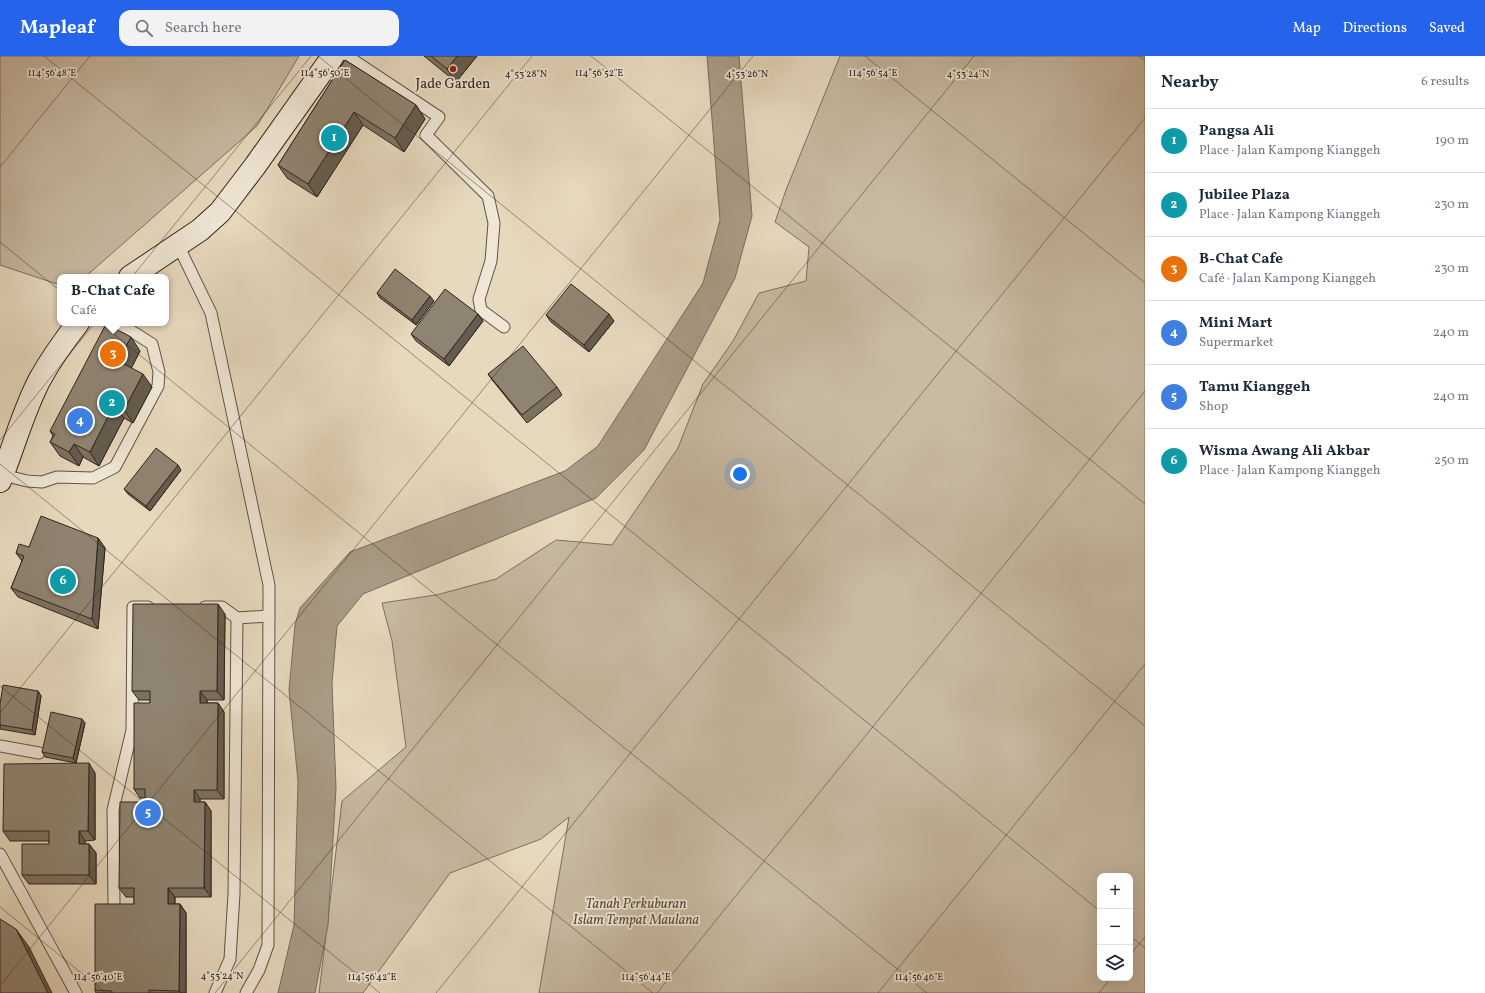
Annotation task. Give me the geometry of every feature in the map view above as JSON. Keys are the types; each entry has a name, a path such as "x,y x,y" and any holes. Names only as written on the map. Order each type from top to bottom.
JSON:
{"main road":[{"path":"134,274 200,230 220,212 255,166 332,56"},
{"path":"1,478 19,427 40,379 64,341 76,326"}],"lane":[{"path":"347,56 439,117 426,135 488,196 494,223 493,246 491,261 478,299 481,310 504,327"},
{"path":"178,245 211,313 270,585 268,945 258,970 246,993"},
{"path":"1,478 42,482 57,477 93,478 115,467 158,386 159,372 152,344 124,327 117,326"},
{"path":"114,905 113,810 132,730 133,607 155,607"},
{"path":"192,607 222,607 237,618 269,616"},
{"path":"215,993 230,958 234,894 237,618"},
{"path":"0,746 39,753"},
{"path":"0,854 76,993"}],"green space":[{"path":"0,56 299,56 257,126 88,274 57,274 57,284 0,265"},
{"name":"Tanah Perkuburan Islam Tempat Maulana","path":"840,56 1145,56 1145,993 539,993 569,817 541,839 450,873 363,993 319,993 342,801 406,747 392,641 382,603 436,595 496,579 556,540 612,545 678,448 703,384 733,341 759,293 806,281 809,247 775,222 786,190"}],"shaded area":[{"path":"707,56 739,56 752,216 735,278 644,450 596,498 363,594 337,626 332,683 336,788 328,925 315,993 278,993 294,925 298,781 289,690 295,625 300,608 350,552 565,471 598,446 703,283 720,220"}],"building":[{"path":"431,56 457,56 447,69"},
{"path":"345,60 416,105 395,138 354,112 308,184 278,165"},
{"path":"395,269 430,296 412,320 377,293"},
{"path":"571,284 609,314 584,345 546,315"},
{"path":"445,289 478,314 444,359 411,334"},
{"path":"105,326 110,326 131,337 118,361 143,374 124,410 114,405 90,452 74,444 69,452 50,442 55,434 50,431"},
{"path":"523,346 557,387 522,415 488,374"},
{"path":"156,448 178,465 146,506 124,489"},
{"path":"41,516 98,538 92,619 11,588 24,556 16,553 19,544 29,547"},
{"path":"133,604 218,604 217,691 200,691 200,703 218,703 217,790 194,790 194,802 205,802 204,888 168,888 168,904 180,904 179,991 149,990 149,993 112,993 112,991 95,990 95,904 134,904 134,888 119,888 120,802 145,802 145,789 134,789 134,703 150,703 150,691 132,691"},
{"path":"3,685 38,691 32,730 0,725 0,704"},
{"path":"51,712 82,719 73,758 42,752"},
{"path":"89,763 88,831 79,831 79,844 89,844 89,875 22,875 22,844 49,844 49,831 3,831 4,764"},
{"path":"0,919 16,929 48,993 0,993"}],"place":[{"name":"Jade Garden","path":"453,69"},
{"name":"Pangsa Ali","path":"334,138"},
{"name":"B-Chat Cafe","path":"113,354"},
{"name":"Jubilee Plaza","path":"112,403"},
{"name":"Mini Mart","path":"80,421"},
{"name":"Wisma Awang Ali Akbar","path":"63,581"},
{"name":"Tamu Kianggeh","path":"148,813"}]}
